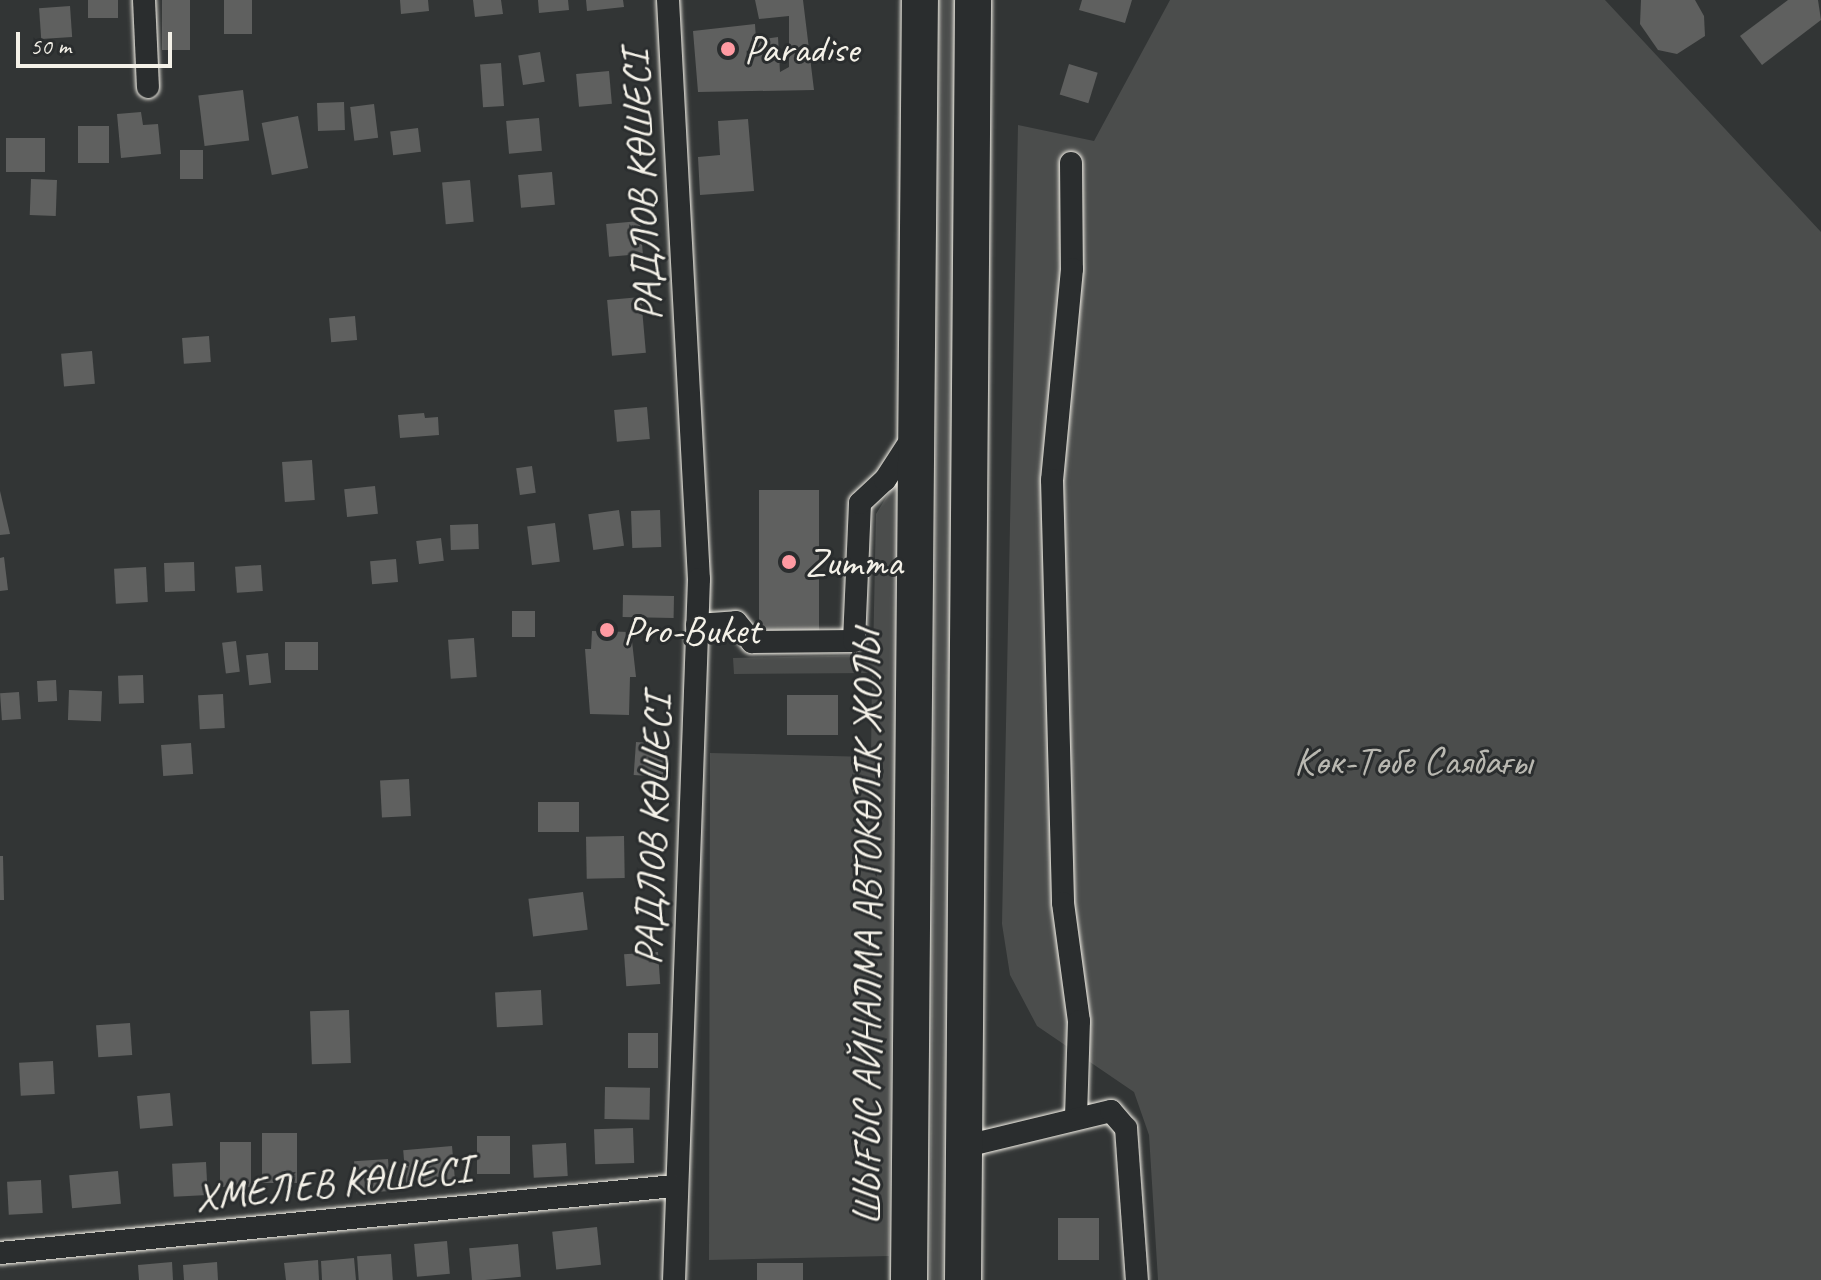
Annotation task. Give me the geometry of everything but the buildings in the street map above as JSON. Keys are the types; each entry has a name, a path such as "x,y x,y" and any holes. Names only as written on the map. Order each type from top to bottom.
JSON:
{"main road":[{"name":"ШЫҒЫС АЙНАЛМА АВТОКӨЛІК ЖОЛЫ","path":"909,1280 920,0"},
{"path":"963,1280 973,0"}],"street":[{"path":"144,0 148,87"},
{"name":"РАДЛОВ КӨШЕСІ","path":"668,0 699,579 674,1186 674,1280"},
{"path":"1071,163 1072,269 1052,480 1063,903 1079,1021 1076,1117"},
{"path":"697,625 736,622 752,642 854,641 860,503 885,480 915,434"},
{"path":"966,1146 1111,1111 1126,1128 1137,1280"},
{"name":"ХМЕЛЕВ КӨШЕСІ","path":"0,1253 674,1186"}],"green space":[{"path":"939,0 957,0 943,1280 930,1280"},
{"name":"Көк-Төбе Саябағы","path":"1170,0 1605,0 1821,232 1821,1280 1158,1280 1149,1135 1134,1092 1037,1026 1010,975 1002,924 1018,125 1094,141"},
{"path":"898,478 889,1256 709,1260 710,753 871,757 872,673 734,674 733,658 873,655 876,514"}],"place":[{"name":"Paradise","path":"728,49"},
{"name":"Zumma","path":"789,562"},
{"name":"Pro-Buket","path":"607,630"}]}
